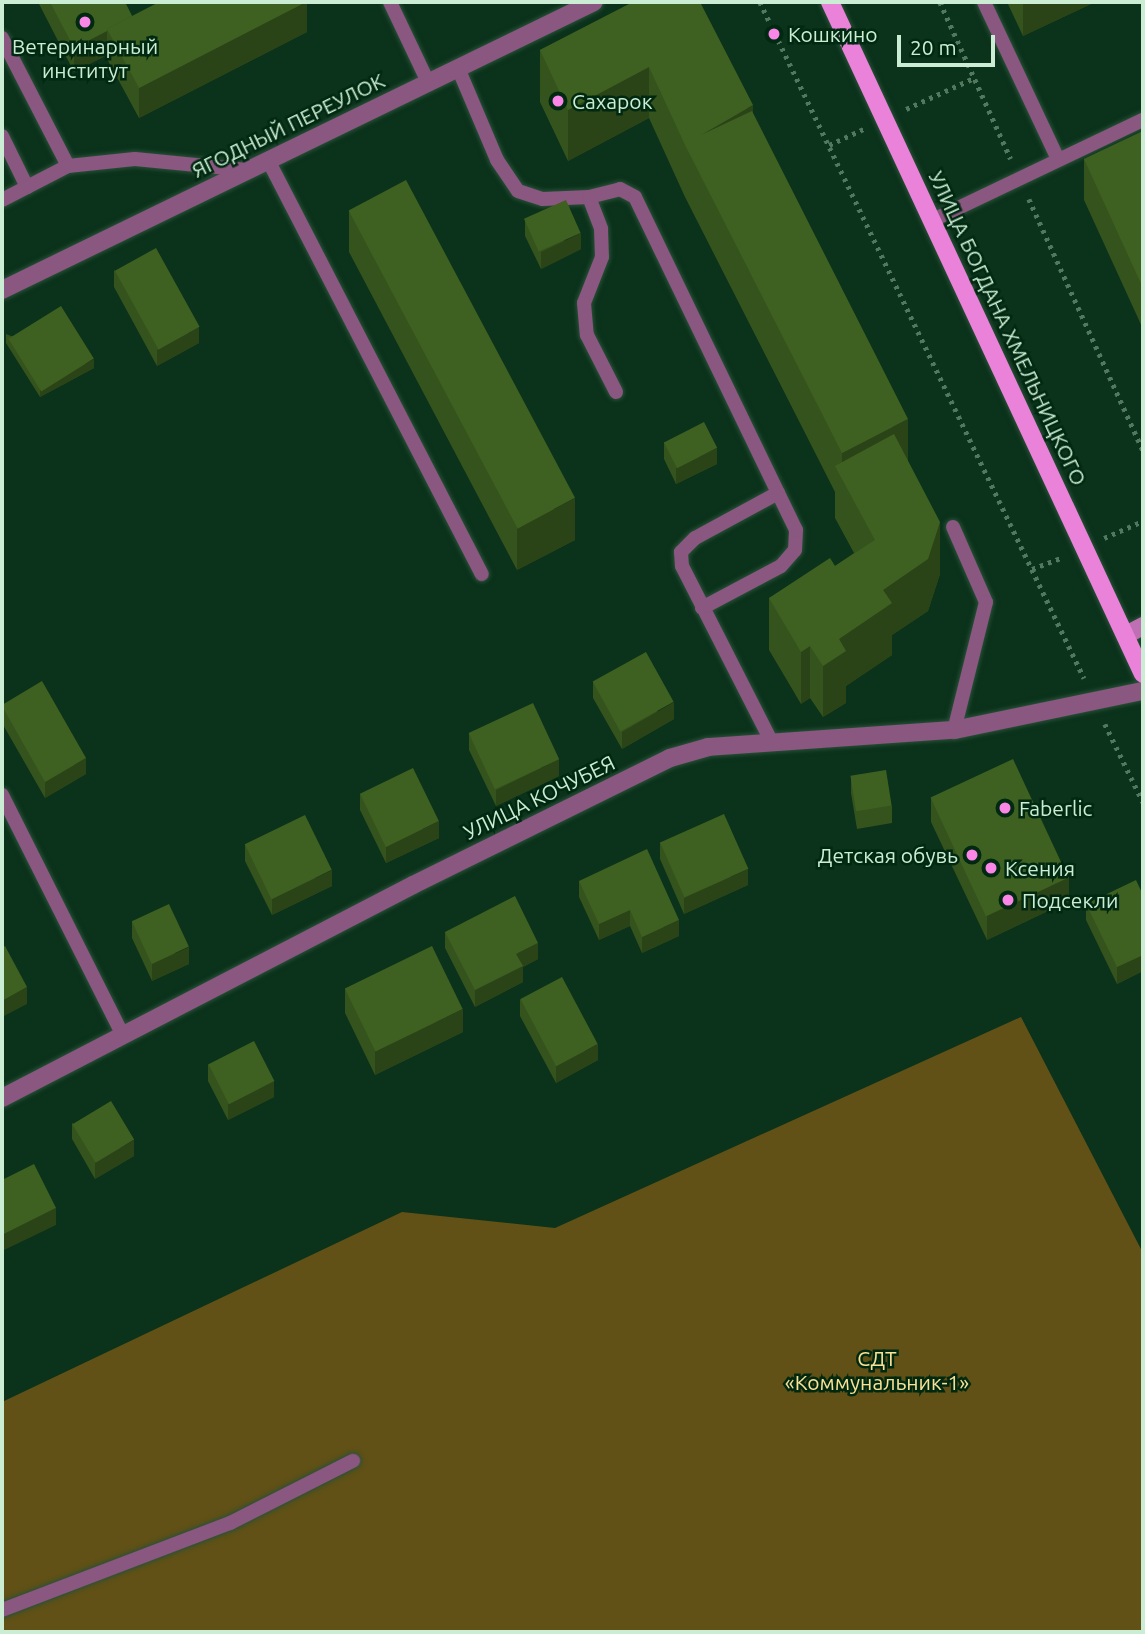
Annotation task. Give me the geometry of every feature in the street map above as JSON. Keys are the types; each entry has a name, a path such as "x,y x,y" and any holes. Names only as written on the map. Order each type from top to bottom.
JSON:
{"main road":[{"name":"УЛИЦА БОГДАНА ХМЕЛЬНИЦКОГО","path":"830,2 1143,674"}],"street":[{"name":"ЯГОДНЫЙ ПЕРЕУЛОК","path":"2,290 594,2"},
{"path":"1126,635 1143,626"},
{"name":"УЛИЦА КОЧУБЕЯ","path":"2,1098 413,885 670,758 708,747 954,730 1143,691"}],"lane":[{"path":"390,2 428,82"},
{"path":"984,2 1058,159"},
{"path":"2,38 68,166"},
{"path":"458,68 497,160 518,191 544,199 589,197 620,189 635,198 796,530 795,550 781,566 702,608"},
{"path":"933,220 1143,120"},
{"path":"2,136 27,187"},
{"path":"2,200 68,166 135,159 248,170"},
{"path":"268,160 482,574"},
{"path":"589,197 601,229 602,257 584,303 587,335 617,391"},
{"path":"772,743 702,608 682,566 681,552 695,538 778,493"},
{"path":"953,527 986,602 954,730"},
{"path":"2,795 123,1036"},
{"path":"2,1609 230,1523 353,1461"}],"path":[{"path":"760,2 1087,685"},
{"path":"940,2 1012,160"},
{"path":"902,111 974,78"},
{"path":"829,145 866,127"},
{"path":"1025,188 1143,450"},
{"path":"1104,538 1143,521"},
{"path":"1032,569 1064,556"},
{"path":"1102,718 1143,802"}],"green space":[{"name":"СДТ «Коммунальник-1»","path":"1021,1017 1143,1253 1143,1632 2,1632 2,1402 402,1212 555,1228"}],"building":[{"path":"50,2 125,2 132,16 74,48"},
{"path":"159,2 306,2 139,88 107,29"},
{"path":"633,2 700,2 753,105 701,135 752,111 908,419 842,453 685,145 649,67 568,110 540,50"},
{"path":"1143,131 1143,288 1084,159"},
{"path":"406,180 575,498 518,528 349,211"},
{"path":"566,200 581,233 539,252 524,219"},
{"path":"156,248 200,327 159,350 115,271"},
{"path":"61,306 94,359 41,391 8,339"},
{"path":"704,422 717,448 677,468 664,442"},
{"path":"894,434 940,522 928,559 883,590 892,603 839,639 846,651 823,666 810,646 801,652 769,598 830,558 835,566 875,540 835,466"},
{"path":"646,652 674,702 620,731 593,682"},
{"path":"42,681 86,758 45,782 2,706"},
{"path":"533,703 559,759 495,789 469,733"},
{"path":"1013,759 1068,878 986,916 931,797"},
{"path":"413,768 439,821 386,847 360,794"},
{"path":"886,770 892,806 856,811 850,776"},
{"path":"724,814 748,869 684,897 660,842"},
{"path":"305,815 332,870 272,899 245,844"},
{"path":"647,849 679,920 642,937 630,910 599,924 579,881"},
{"path":"1136,880 1143,895 1143,955 1117,967 1086,904"},
{"path":"515,896 538,943 516,954 523,966 475,990 445,932"},
{"path":"169,904 189,947 152,964 132,921"},
{"path":"5,946 27,987 2,1001 2,948"},
{"path":"432,946 463,1009 376,1051 345,989"},
{"path":"562,977 598,1044 556,1066 521,999"},
{"path":"254,1041 274,1081 229,1104 209,1064"},
{"path":"111,1101 134,1140 96,1163 72,1124"},
{"path":"34,1164 56,1208 2,1235 2,1180"}],"place":[{"name":"Ветеринарный институт","path":"85,22"},
{"name":"Кошкино","path":"774,34"},
{"name":"Сахарок","path":"558,101"},
{"name":"Faberlic","path":"1005,808"},
{"name":"Детская обувь","path":"972,855"},
{"name":"Ксения","path":"991,868"},
{"name":"Подсекли","path":"1008,900"}]}
